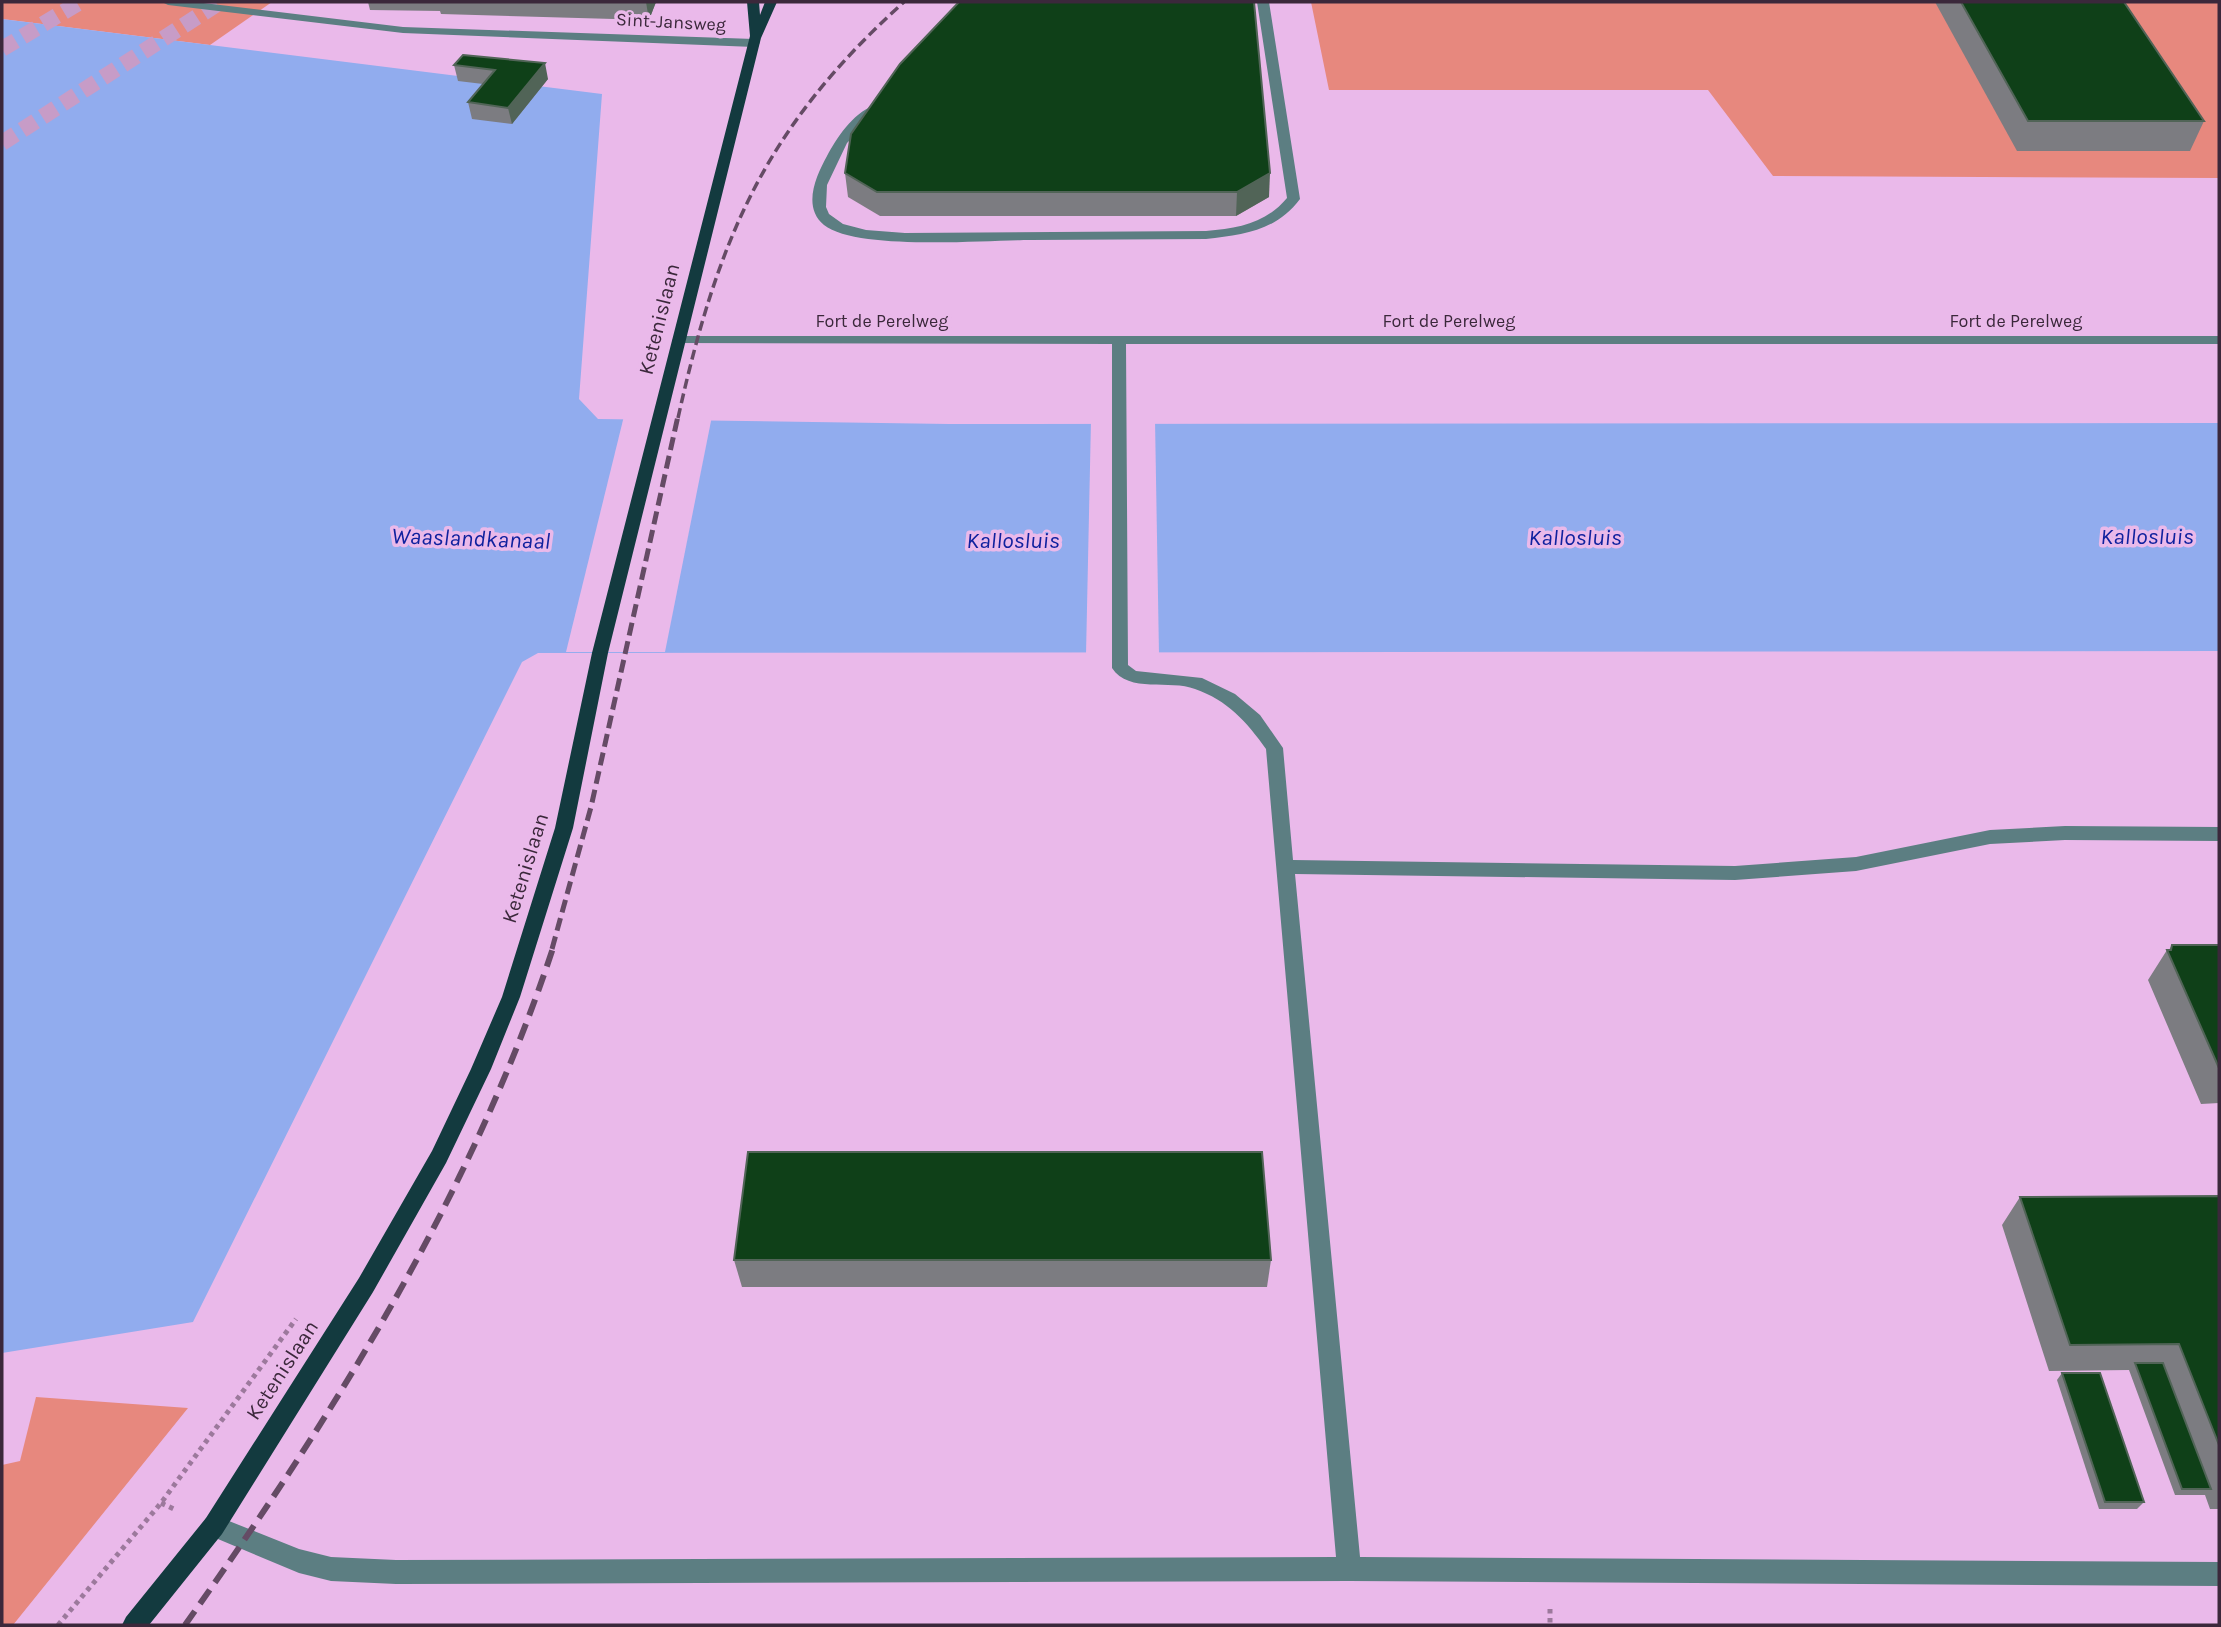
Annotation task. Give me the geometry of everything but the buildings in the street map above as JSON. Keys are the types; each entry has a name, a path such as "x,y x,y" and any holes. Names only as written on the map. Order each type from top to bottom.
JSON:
{"main road":[{"name":"Ketenislaan","path":"753,2 755,41"},
{"name":"Ketenislaan","path":"134,1625 214,1526 366,1285 439,1157 481,1069 511,997 564,828 600,653 755,41 771,2"}],"street":[{"name":"Sint-Jansweg","path":"168,2 403,30 755,41"},
{"path":"886,96 840,143 823,178 819,195 820,211 830,223 863,233 905,237 1206,235 1242,231 1267,224 1294,199 1264,2"},
{"name":"Fort de Perelweg","path":"679,340 2219,340"},
{"path":"1119,340 1121,668 1132,676 1196,682 1229,698 1254,719 1273,748 1349,1569"},
{"path":"1285,867 1735,873 1856,863 1990,838 2065,833 2219,834"},
{"path":"214,1526 299,1561 344,1570 1349,1569 2219,1574"}],"path":[{"path":"58,1625 161,1503 303,1308"}],"shaded area":[{"path":"2,2 272,2 210,45 2,19"},
{"path":"1311,2 2219,2 2219,178 1773,176 1708,90 1329,90"},
{"path":"36,1397 188,1408 13,1625 2,1625 2,1465 20,1461"}],"water":[{"path":"2,19 602,94 579,399 598,419 949,424 2219,423 2219,651 538,653 522,662 193,1322 2,1353"}],"pier":[{"path":"624,416 712,416 665,652 566,652"},
{"path":"1091,420 1155,420 1159,655 1086,655"}],"tunnel":[{"path":"2,49 80,2"},
{"path":"2,143 220,2"}],"railway":[{"path":"678,418 711,295 730,240 754,189 782,141 816,94 856,48 904,2"},
{"path":"552,949 591,807 678,416"},
{"path":"185,1625 294,1465 394,1300 440,1215 482,1128 520,1039 553,948"}],"water label":[{"name":"Kallosluis","path":"2147,536"},
{"name":"Kallosluis","path":"1575,537"},
{"name":"Waaslandkanaal","path":"471,538"},
{"name":"Kallosluis","path":"1013,540"}]}
